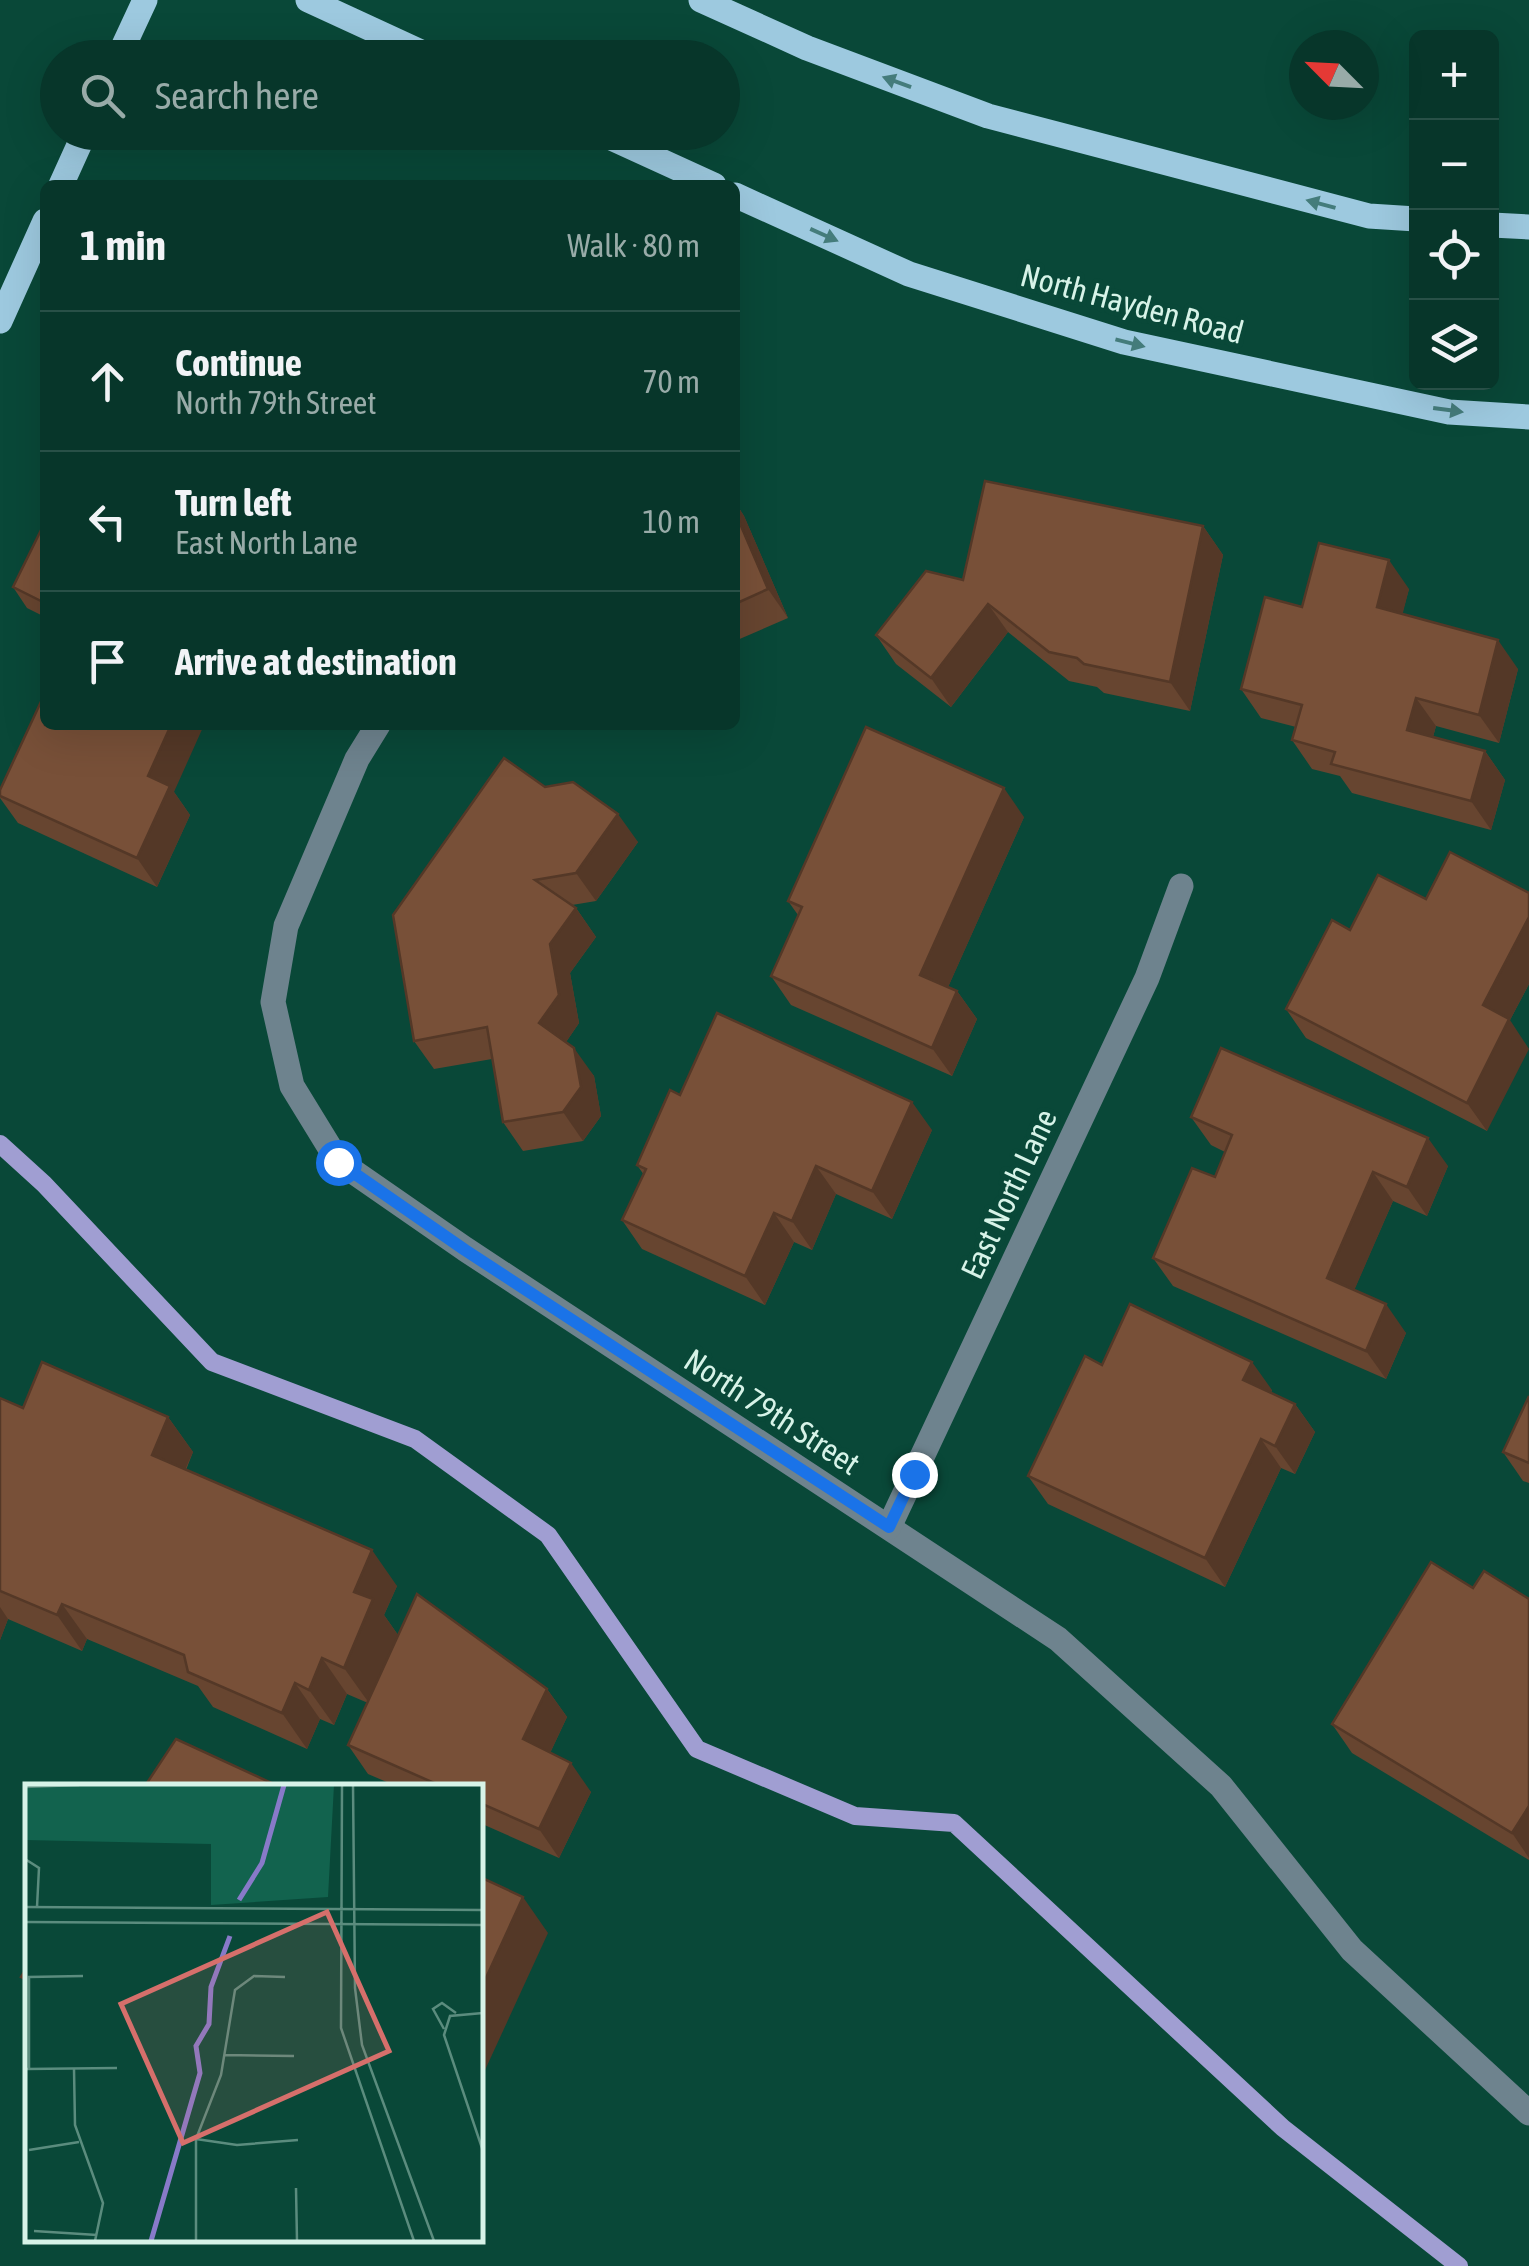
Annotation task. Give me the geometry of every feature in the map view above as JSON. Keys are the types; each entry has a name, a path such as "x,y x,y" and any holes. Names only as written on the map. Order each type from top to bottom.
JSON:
{"main road":[{"path":"126,40 145,0"},
{"path":"308,0 395,40"},
{"path":"700,0 807,48 988,116 1369,216 1409,219"},
{"path":"63,180 77,150"},
{"path":"637,150 703,180"},
{"name":"North Hayden Road","path":"740,197 909,274 1124,342 1448,412 1529,417"},
{"path":"1499,225 1529,227"},
{"path":"0,321 40,232"}],"street":[{"name":"North 79th Street","path":"375,730 357,759 286,926 273,1002 292,1086 338,1162 465,1250 1058,1639 1221,1786 1352,1950 1529,2113"},
{"name":"East North Lane","path":"889,1527 1148,978 1182,886"}],"building":[{"path":"985,481 1203,526 1170,682 1084,664 1077,658 1049,652 988,604 931,678 876,635 926,571 963,580"},
{"path":"740,524 768,589 740,602"},
{"path":"40,532 40,600 13,587"},
{"path":"1319,543 1389,560 1377,607 1498,640 1479,715 1416,698 1407,730 1485,751 1471,801 1331,764 1335,752 1292,740 1302,705 1241,689 1265,597 1302,607"},
{"path":"40,704 40,730 169,730 148,776 170,786 137,858 0,796"},
{"path":"866,727 1004,788 920,975 957,991 932,1048 771,976 802,907 788,901"},
{"path":"504,758 545,787 573,782 618,814 576,873 535,880 576,908 550,944 559,995 539,1023 574,1048 581,1087 563,1112 503,1122 487,1027 414,1041 393,915"},
{"path":"1450,852 1529,893 1529,917 1483,1005 1509,1019 1467,1103 1286,1009 1332,920 1350,930 1378,875 1426,899"},
{"path":"717,1013 912,1102 872,1191 816,1166 792,1221 774,1213 745,1276 622,1220 646,1169 637,1165 670,1090 680,1095"},
{"path":"1221,1048 1428,1138 1407,1187 1373,1172 1327,1278 1386,1304 1366,1351 1153,1258 1192,1168 1215,1177 1232,1135 1191,1117"},
{"path":"1130,1304 1252,1362 1243,1380 1295,1404 1275,1446 1261,1439 1205,1558 1028,1476 1085,1356 1102,1365"},
{"path":"42,1362 168,1417 152,1455 372,1550 354,1592 373,1599 344,1668 322,1658 309,1690 295,1683 282,1713 188,1672 184,1655 62,1604 57,1615 0,1591 0,1398 23,1408"},
{"path":"1529,1396 1529,1463 1503,1452"},
{"path":"1431,1562 1473,1588 1484,1571 1529,1599 1529,1806 1512,1833 1332,1724"},
{"path":"417,1594 547,1689 523,1739 571,1763 539,1829 482,1804 482,1784 436,1784 348,1745"},
{"path":"176,1739 274,1784 146,1784"},
{"path":"482,1878 523,1897 482,1987"}],"waterway":[{"path":"0,1144 44,1184 212,1362 415,1439 548,1535 697,1749 855,1816 954,1823 1283,2128 1459,2266"}],"route":[{"path":"338,1162 465,1250 889,1527 914,1474"}]}
